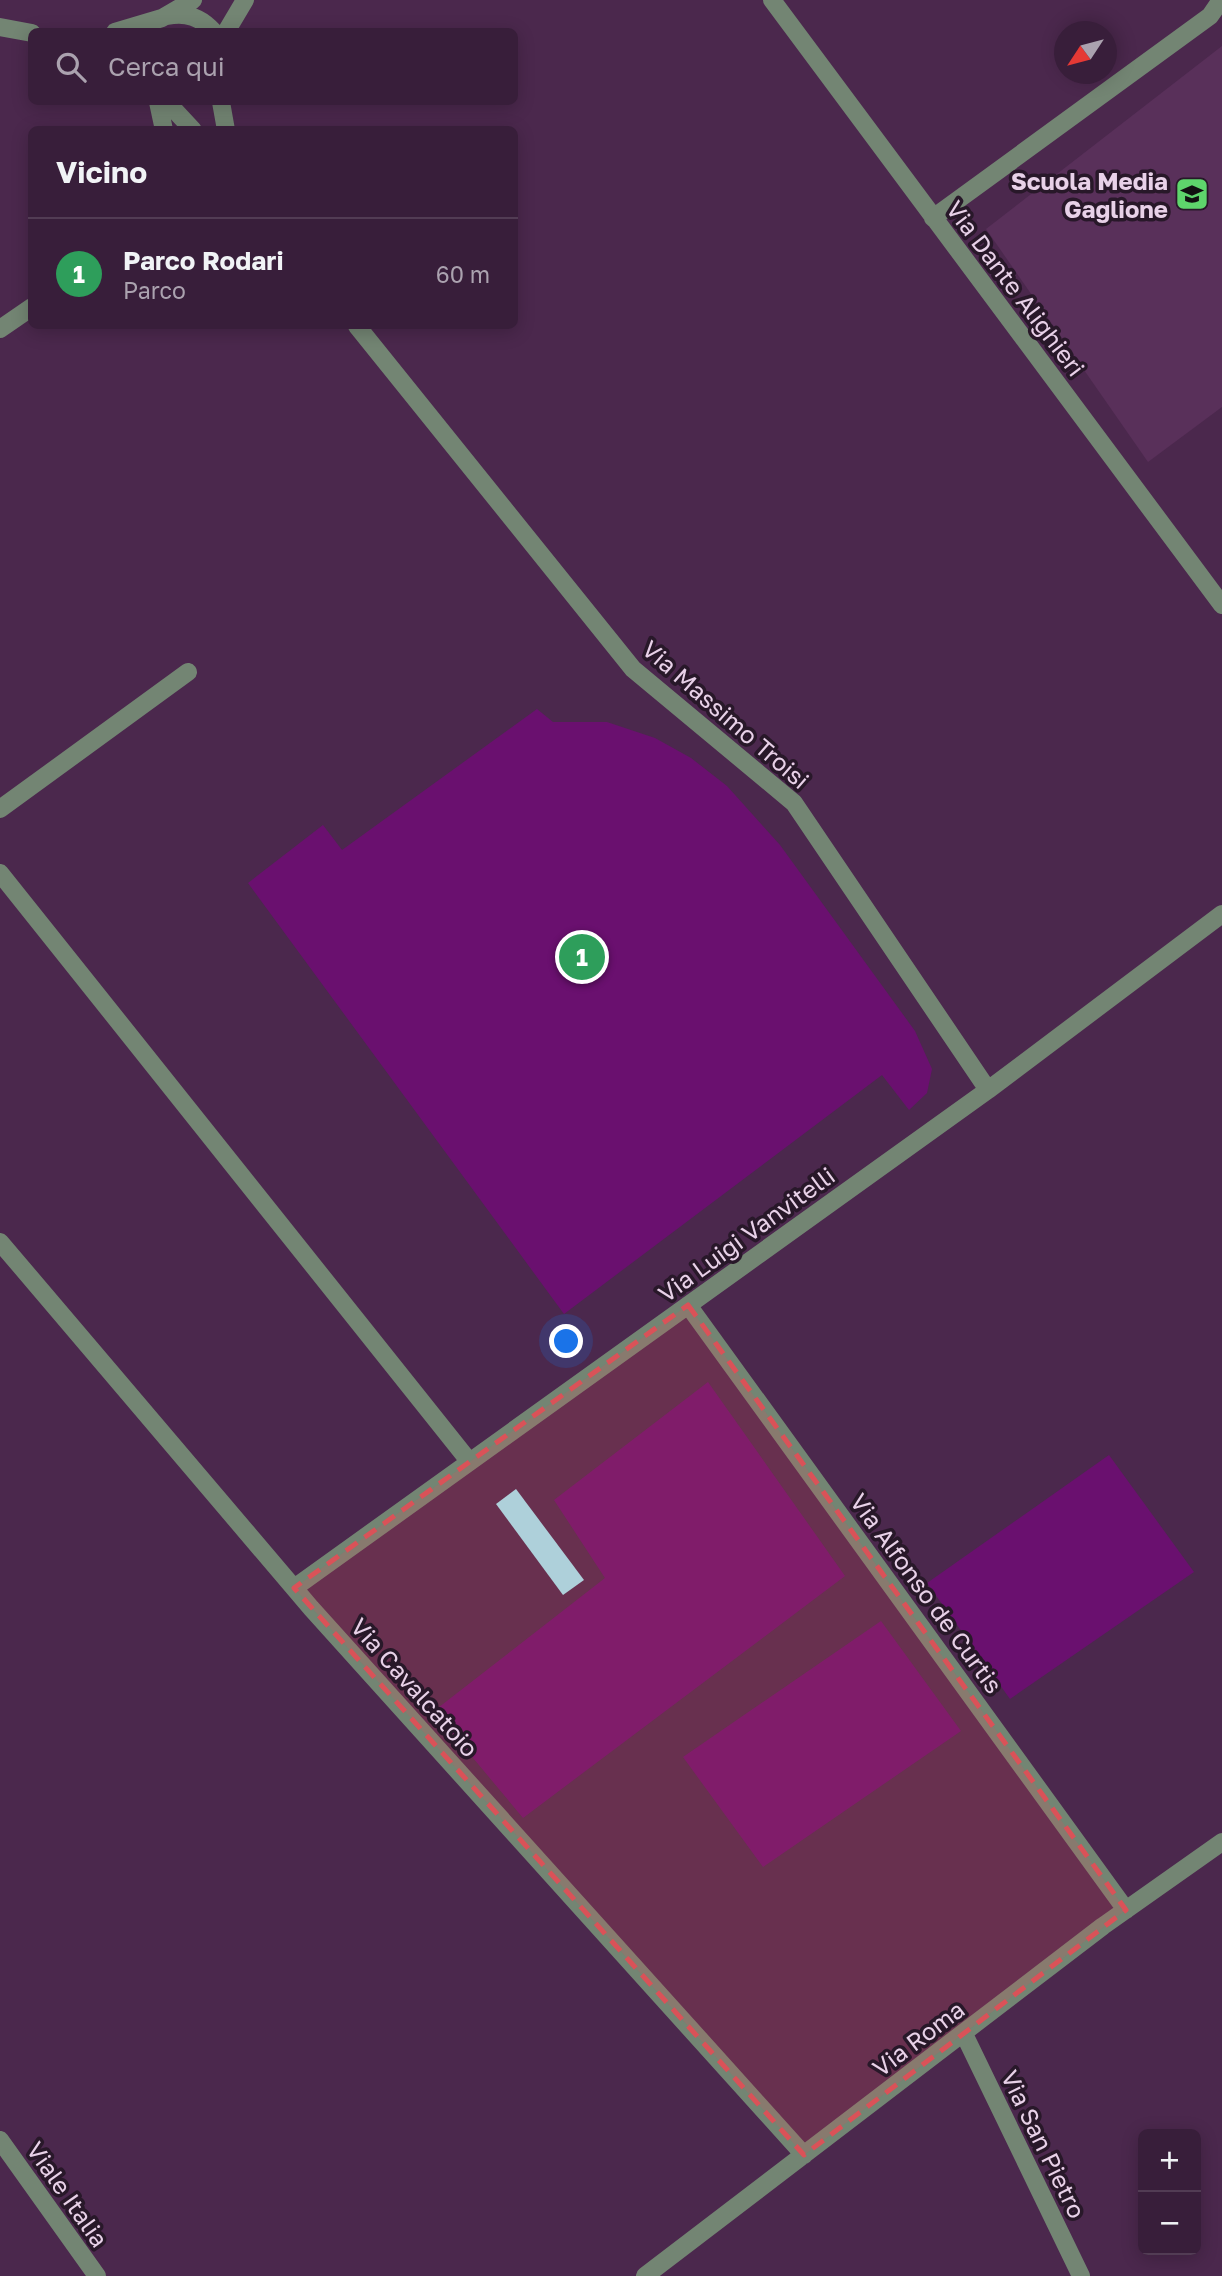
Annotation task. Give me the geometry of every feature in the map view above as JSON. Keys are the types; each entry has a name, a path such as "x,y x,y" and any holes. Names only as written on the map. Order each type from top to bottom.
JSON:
{"street":[{"path":"151,28 162,18 193,0"},
{"path":"228,28 244,0"},
{"name":"Via Dante Alighieri","path":"772,0 1222,605"},
{"path":"933,218 1210,16 1222,0"},
{"path":"128,28 162,18 189,15 202,20 210,28"},
{"path":"0,27 28,32"},
{"path":"160,105 163,126"},
{"path":"170,105 189,126"},
{"path":"222,105 225,126"},
{"path":"0,330 28,310"},
{"name":"Via Massimo Troisi","path":"359,329 633,669 794,803 988,1090"},
{"path":"0,809 188,672"},
{"path":"0,873 469,1461"},
{"name":"Via Luigi Vanvitelli","path":"294,1588 988,1090 1222,914"},
{"name":"Via Cavalcatoio","path":"0,1242 294,1588 804,2155"},
{"name":"Via Alfonso de Curtis","path":"688,1305 1126,1910"},
{"name":"Via Roma","path":"645,2276 1126,1910 1222,1842"},
{"name":"Via San Pietro","path":"964,2034 1081,2276"},
{"name":"Viale Italia","path":"0,2140 97,2276"}],"highlighted area":[{"path":"688,1305 1126,1910 804,2155 294,1588"}],"shaded area":[{"path":"1222,46 1222,407 1148,462 986,229"},
{"path":"537,709 553,722 607,722 655,738 691,758 727,786 780,845 915,1031 932,1069 927,1093 909,1110 882,1075 564,1314 248,883 323,825 342,850"},
{"path":"708,1382 845,1576 523,1818 434,1711 605,1578 554,1500"},
{"path":"1109,1455 1194,1572 1010,1699 927,1583"},
{"path":"881,1621 961,1731 763,1867 683,1757"}],"building":[{"path":"516,1489 584,1580 563,1595 496,1504"}],"place":[{"name":"Scuola Media Gaglione","path":"1192,194"},
{"name":"Parco Rodari","path":"582,957"}]}
